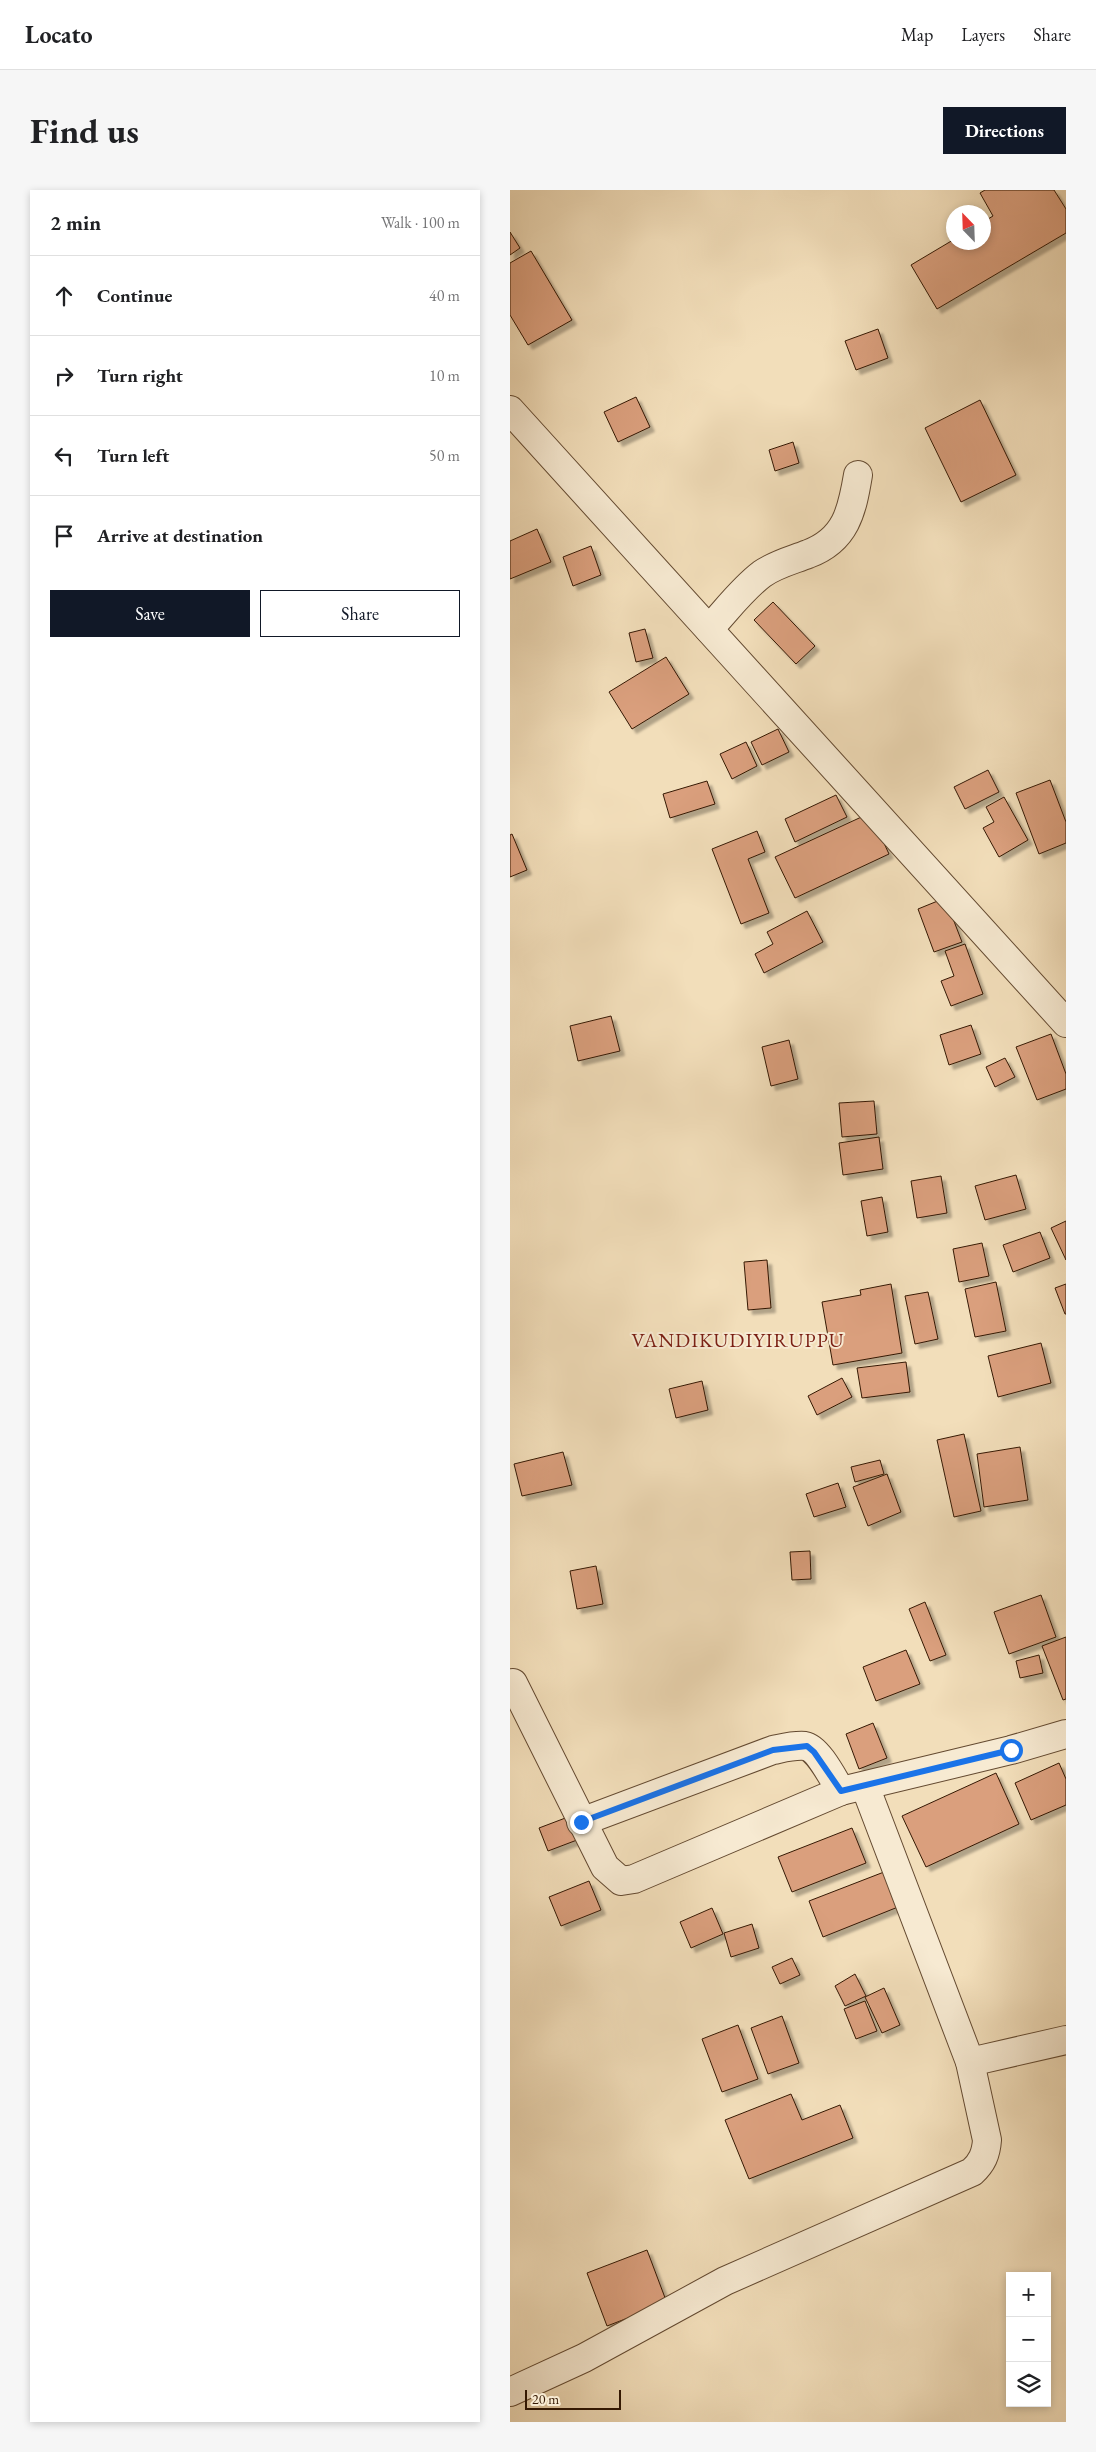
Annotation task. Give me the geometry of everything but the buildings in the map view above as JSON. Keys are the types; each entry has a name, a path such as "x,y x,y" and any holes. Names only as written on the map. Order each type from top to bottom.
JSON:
{"street":[{"path":"510,410 716,622 1066,1023"},
{"path":"716,622 763,573 833,542 844,525 858,475"},
{"path":"512,1683 605,1867 621,1881 634,1879 853,1789 1011,1750 1066,1734"},
{"path":"510,2392 584,2358 725,2281 972,2172 981,2164 986,2152 987,2140 970,2062 853,1789 807,1746 773,1750 581,1822"},
{"path":"970,2062 1066,2040"}],"district":[{"name":"VANDIKUDIYIRUPPU","path":"738,1340"}],"route":[{"path":"581,1822 773,1750 807,1746 814,1752 841,1791 1011,1750"}]}
